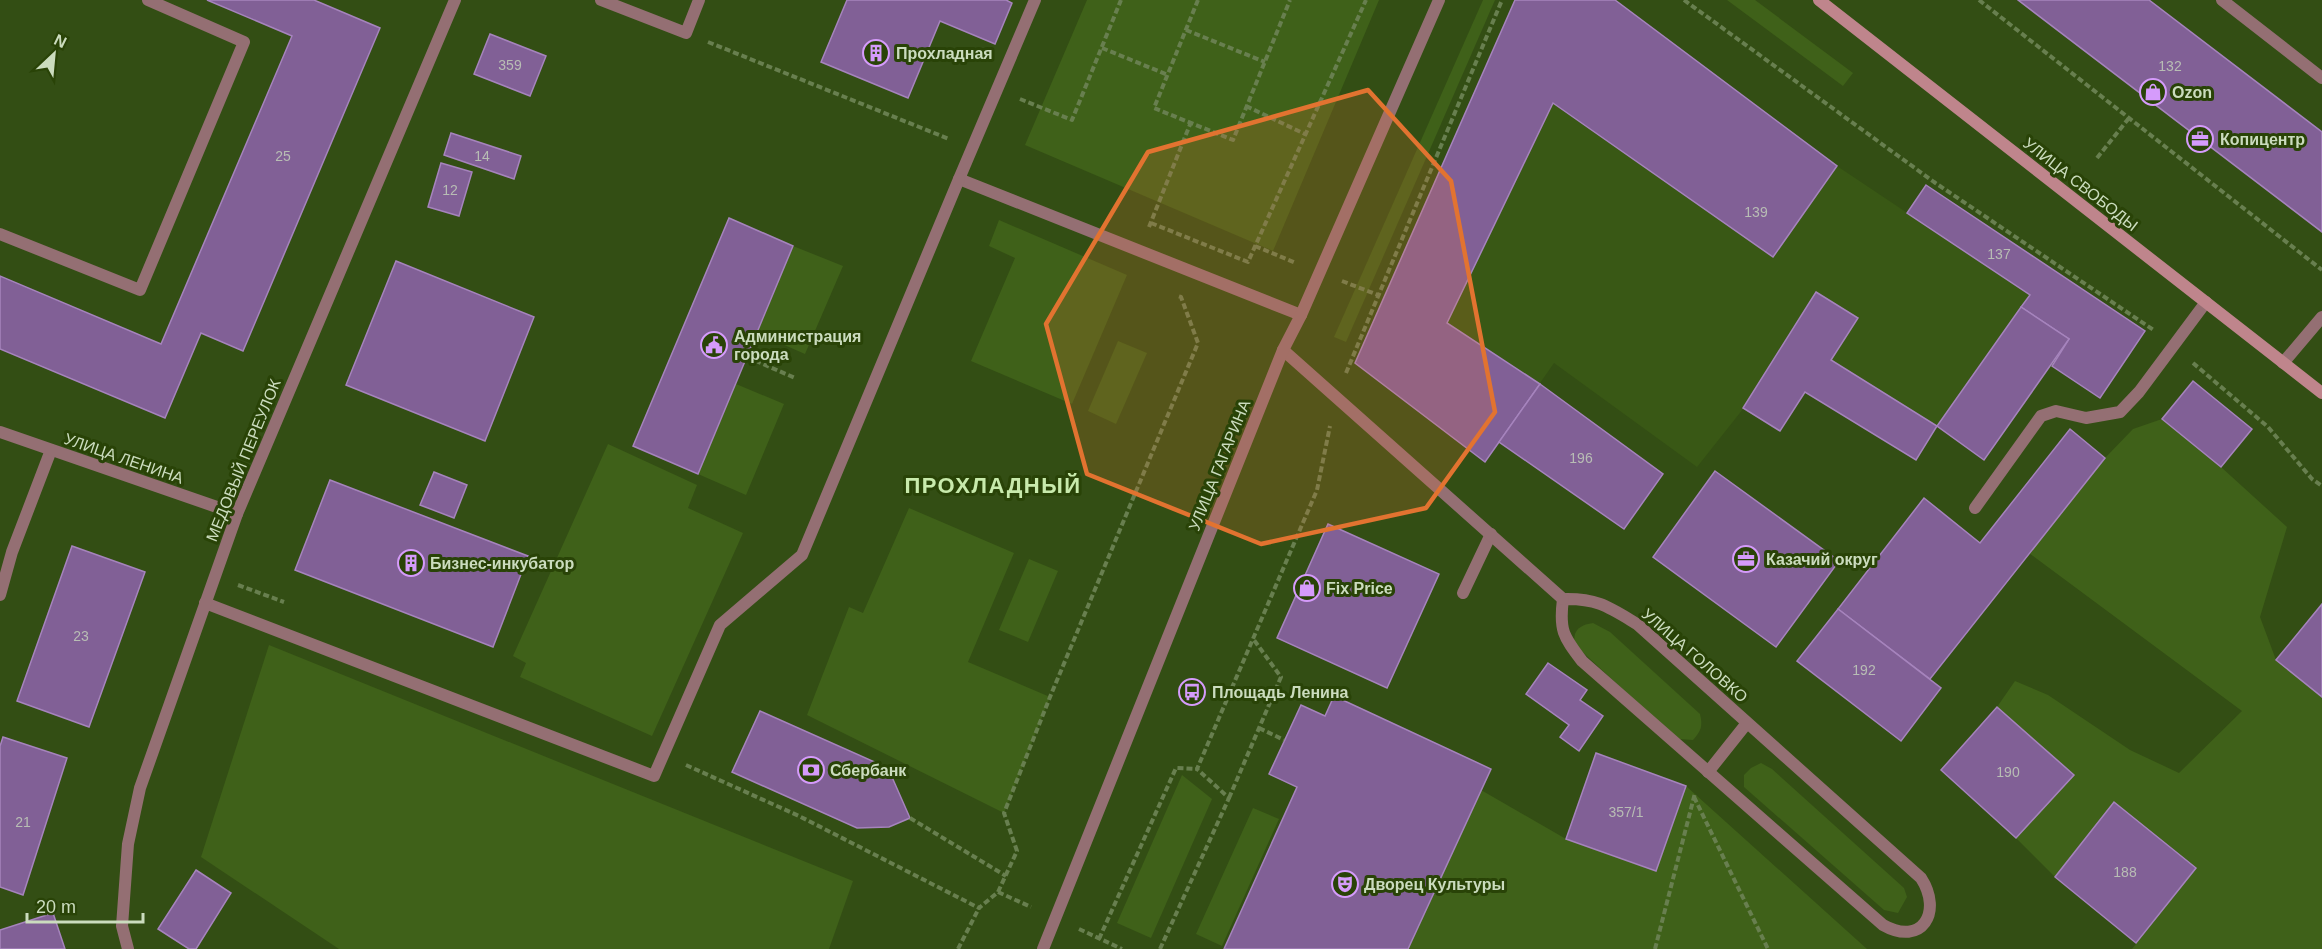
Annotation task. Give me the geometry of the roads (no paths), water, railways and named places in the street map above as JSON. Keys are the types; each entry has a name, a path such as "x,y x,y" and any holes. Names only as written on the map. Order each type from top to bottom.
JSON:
{"main road":[{"name":"УЛИЦА СВОБОДЫ","path":"1819,0 2322,393"}],"street":[{"path":"0,234 140,290 244,42 148,0"},
{"name":"МЕДОВЫЙ ПЕРЕУЛОК","path":"128,949 122,926 128,844 140,788 237,514 455,0"},
{"path":"601,0 686,33 699,0"},
{"path":"205,603 654,776 720,625 802,555 1035,0"},
{"name":"УЛИЦА ГАГАРИНА","path":"1043,949 1283,350 1439,0"},
{"path":"2222,0 2322,78"},
{"path":"959,179 1300,315"},
{"path":"1975,508 2040,416 2056,411 2086,418 2120,412 2139,392 2206,302"},
{"path":"2283,363 2322,317"},
{"path":"1283,350 1563,599 1560,622 1567,642 1582,661 1708,772 1747,723"},
{"name":"УЛИЦА ЛЕНИНА","path":"0,432 237,514"},
{"path":"0,595 12,552 51,450"},
{"path":"1463,593 1491,534"},
{"name":"УЛИЦА ГОЛОВКО","path":"1563,599 1586,598 1607,606 1637,624 1921,878 1931,903 1931,910 1923,925 1910,932 1893,931 1883,925 1708,772"}],"place":[{"name":"Прохладная","path":"876,53"},
{"name":"Ozon","path":"2153,92"},
{"name":"Копицентр","path":"2200,139"},
{"name":"Администрация города","path":"714,345"},
{"name":"Казачий округ","path":"1746,559"},
{"name":"Бизнес-инкубатор","path":"411,563"},
{"name":"Fix Price","path":"1307,588"},
{"name":"Площадь Ленина","path":"1192,692"},
{"name":"Сбербанк","path":"811,770"},
{"name":"Дворец Культуры","path":"1345,884"}],"district":[{"name":"ПРОХЛАДНЫЙ","path":"993,485"}]}
